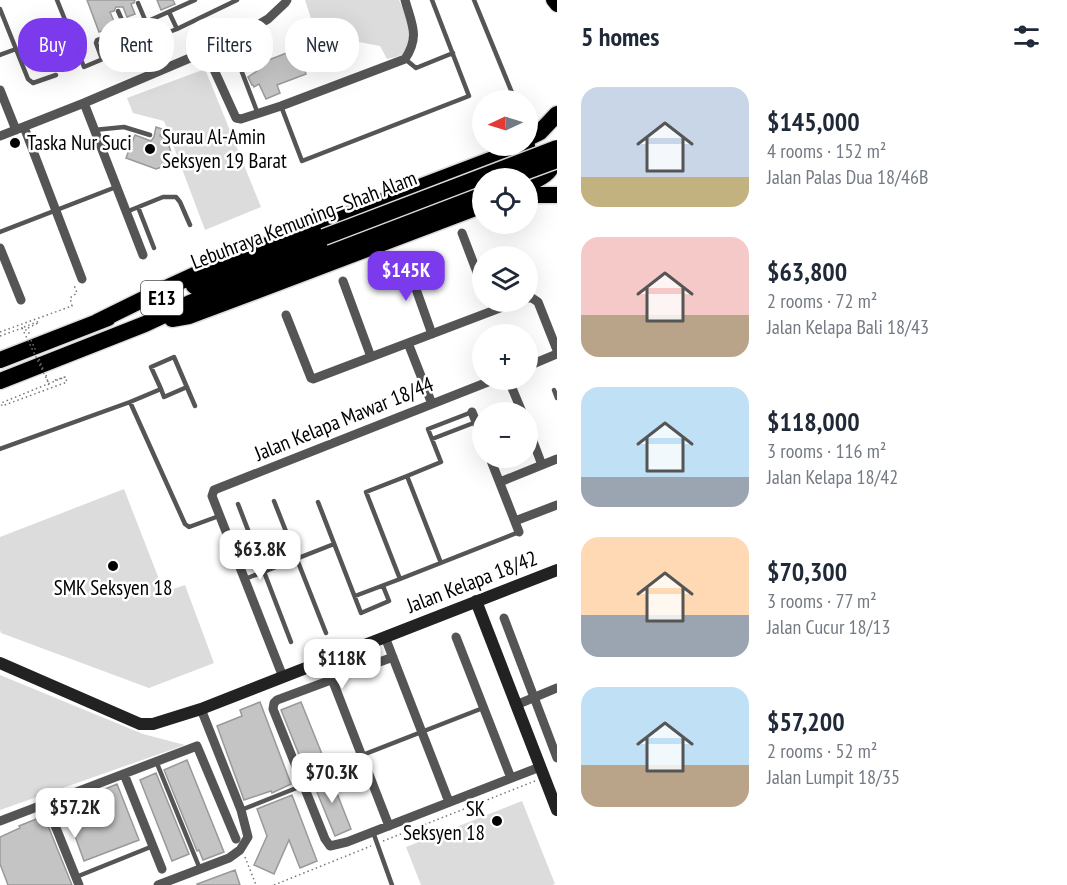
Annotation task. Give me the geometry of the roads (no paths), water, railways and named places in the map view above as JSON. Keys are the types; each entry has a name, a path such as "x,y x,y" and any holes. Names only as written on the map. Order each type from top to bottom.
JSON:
{"highway":[{"path":"538,133 557,114"},
{"path":"538,141 557,132"},
{"path":"538,146 550,150 555,158 551,172 538,179"},
{"name":"Lebuhraya Kemuning–Shah Alam","path":"0,360 557,148"},
{"path":"98,322 225,261 495,156"},
{"path":"535,168 557,160"},
{"name":"Lebuhraya Kemuning–Shah Alam","path":"0,381 146,324 190,303 472,192"},
{"path":"538,195 557,195"},
{"path":"146,324 189,316 472,209"}],"main road":[{"path":"553,0 557,5"}],"street":[{"path":"269,18 287,0"},
{"path":"215,72 236,118 241,119 405,59 412,48 414,39 405,0"},
{"path":"0,136 186,60"},
{"path":"0,90 56,211 82,279"},
{"path":"84,103 143,255"},
{"path":"462,233 472,259"},
{"path":"0,248 21,300"},
{"path":"406,261 432,334"},
{"path":"343,281 371,357"},
{"path":"538,302 557,352 538,361"},
{"path":"286,315 313,379 432,334 478,312"},
{"path":"408,343 432,404"},
{"name":"Jalan Kelapa Mawar 18/44","path":"220,516 212,496 214,490 472,388"},
{"path":"538,454 542,465"},
{"path":"500,482 557,459"},
{"path":"494,468 519,532"},
{"path":"515,521 557,505"},
{"path":"220,516 283,677"},
{"name":"Jalan Kelapa 18/42","path":"0,663 140,724 153,724 201,709 557,570"},
{"path":"476,601 557,810"},
{"path":"504,618 557,758"},
{"path":"385,637 449,802"},
{"path":"456,637 511,778"},
{"path":"393,657 274,703 273,709 325,839 330,846 389,826 511,778 542,772"},
{"path":"332,680 389,826"},
{"path":"516,705 557,688"},
{"path":"158,885 229,858 242,848 249,837 201,709"},
{"path":"0,821 197,746 236,838"},
{"path":"124,774 162,869"},
{"path":"46,803 77,881"}],"lane":[{"path":"57,0 84,67 99,60"},
{"path":"155,18 195,0"},
{"path":"174,30 237,0"},
{"path":"281,106 302,161 469,96 432,0"},
{"path":"474,0 511,90"},
{"path":"138,3 144,18"},
{"path":"0,9 28,79 33,82 56,75"},
{"path":"118,11 121,18"},
{"path":"169,12 177,29"},
{"path":"0,55 16,49"},
{"path":"405,59 416,68 453,53"},
{"path":"242,72 258,114"},
{"path":"94,130 124,127 150,135"},
{"path":"0,232 116,187"},
{"path":"126,212 163,197 176,197 190,225"},
{"path":"138,207 154,248"},
{"path":"187,387 164,397 151,367 174,357 187,387 195,406"},
{"path":"0,449 161,389"},
{"path":"554,390 557,398"},
{"path":"130,402 185,524 189,527 220,516"},
{"path":"400,579 366,492 441,462 428,429 472,412"},
{"path":"432,440 472,424"},
{"path":"407,476 441,563"},
{"path":"274,501 326,633"},
{"path":"318,502 361,613 389,601 383,586"},
{"path":"238,504 291,642"},
{"path":"355,596 519,532"},
{"path":"245,579 334,544"},
{"path":"240,810 361,756 484,708"},
{"path":"156,761 200,869"},
{"path":"373,832 392,885"},
{"path":"77,881 153,846"}],"place":[{"name":"Taska Nur Suci","path":"15,143"},
{"name":"Surau Al-Amin Seksyen 19 Barat","path":"150,149"},
{"name":"SMK Seksyen 18","path":"113,566"},
{"name":"SK Seksyen 18","path":"497,821"}]}
